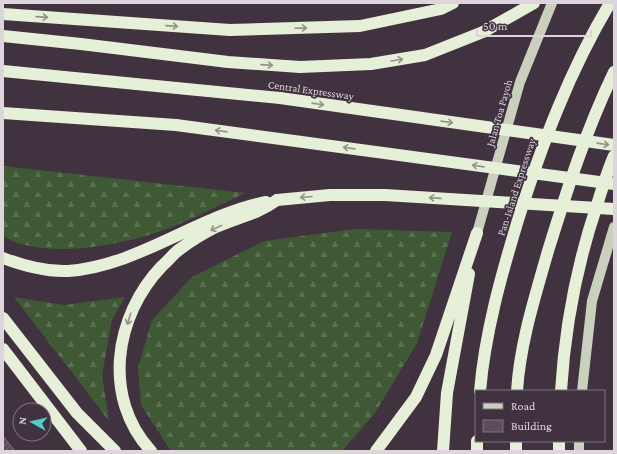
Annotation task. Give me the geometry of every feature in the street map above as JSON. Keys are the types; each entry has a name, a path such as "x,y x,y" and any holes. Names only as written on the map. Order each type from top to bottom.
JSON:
{"highway":[{"path":"3,14 230,30 360,26 441,9 453,3"},
{"path":"3,36 228,62 300,67 371,64 425,55 483,32 534,3"},
{"name":"Pan-Island Expressway","path":"480,390 482,368 500,280 538,157 567,83 610,3"},
{"name":"Central Expressway","path":"3,71 280,98 614,145"},
{"path":"517,390 524,339 551,242 578,156 595,111 614,72"},
{"path":"3,113 176,125 614,184"},
{"path":"561,390 563,359 571,296 586,238 614,156"},
{"path":"3,258 28,267 47,270 67,271 89,268 114,262 214,218 248,206 277,200 330,195 385,195 614,209"},
{"path":"151,451 143,442 126,410 120,378 120,348 131,312 152,278 178,250 215,228 263,210 277,200"},
{"path":"376,451 416,397 436,355 477,233"},
{"path":"443,451 447,393 477,233"},
{"path":"3,318 77,413 115,451"},
{"path":"3,349 82,451"}],"main road":[{"name":"Jalan Toa Payoh","path":"477,233 520,82 552,3"},
{"path":"582,390 592,301 614,227"}],"green space":[{"path":"3,166 245,193 179,224 158,232 122,242 79,248 58,249 37,247 19,243 3,236"},
{"path":"355,229 452,232 417,343 375,413 342,451 171,451 141,405 138,368 152,320 192,277 264,241"},
{"path":"14,297 64,305 125,297 112,320 102,375 109,421"}],"building":[{"path":"3,436 15,451 3,451"}]}
